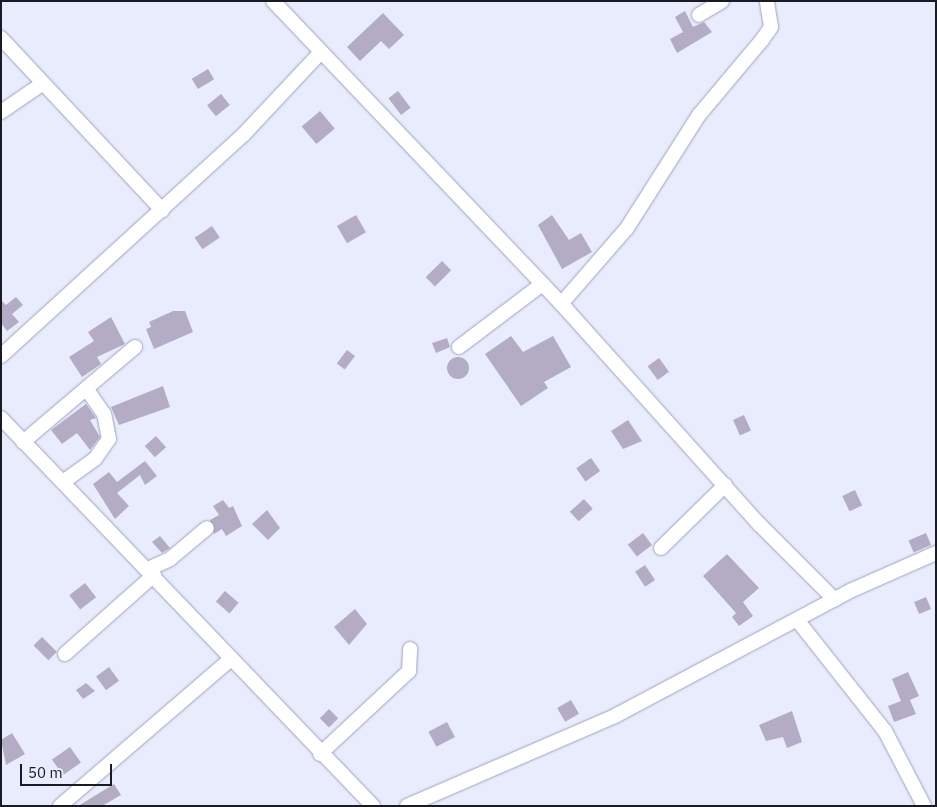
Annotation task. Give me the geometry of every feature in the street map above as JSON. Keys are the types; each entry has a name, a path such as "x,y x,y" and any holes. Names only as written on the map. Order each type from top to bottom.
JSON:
{"street":[{"path":"273,1 320,53 561,304 725,485 835,600"},
{"path":"699,15 722,1"},
{"path":"561,304 627,228 699,115 762,40 771,26 767,1"},
{"path":"1,38 42,84 162,210"},
{"path":"1,356 244,134 320,53"},
{"path":"1,112 42,84"},
{"path":"459,347 542,285"},
{"path":"23,442 88,390 135,347"},
{"path":"62,482 96,459 109,439 104,414 88,390"},
{"path":"1,418 151,572 230,660 320,754 373,806"},
{"path":"661,548 725,485"},
{"path":"65,654 151,572 170,559 207,528"},
{"path":"407,806 607,720 835,600 936,552"},
{"path":"798,621 885,731 924,806"},
{"path":"320,754 409,671 410,649"},
{"path":"60,806 230,660"}],"building":[{"path":"685,11 693,27 704,22 712,32 677,53 670,39 683,32 675,17"},
{"path":"383,13 404,35 389,49 381,41 360,61 347,47"},
{"path":"208,69 214,79 198,89 192,79"},
{"path":"398,91 411,108 401,115 388,98"},
{"path":"221,94 230,105 216,116 207,105"},
{"path":"320,111 335,129 316,144 302,126"},
{"path":"356,215 366,232 347,243 337,226"},
{"path":"552,215 569,240 581,233 592,252 562,269 538,225"},
{"path":"212,226 220,238 202,249 195,238"},
{"path":"442,261 451,270 435,286 426,277"},
{"path":"16,297 23,305 12,314 19,322 7,331 1,323 1,300 6,305"},
{"path":"173,311 185,311 193,332 154,349 146,329 151,327 149,322"},
{"path":"111,317 125,344 97,357 101,364 82,377 69,357 94,341 88,332"},
{"path":"511,336 523,352 553,336 571,367 544,382 548,388 521,406 485,354"},
{"path":"447,338 450,347 436,353 432,343"},
{"path":"347,350 355,356 345,370 337,364"},
{"path":"458,357 466,360 469,368 466,376 458,379 450,376 447,368 450,360"},
{"path":"659,358 669,372 658,380 648,366"},
{"path":"163,386 170,407 119,425 111,407"},
{"path":"86,404 96,418 90,420 100,437 90,450 77,433 62,444 51,430"},
{"path":"744,415 751,431 740,435 733,420"},
{"path":"628,420 642,441 623,449 611,431"},
{"path":"156,436 166,447 155,457 145,446"},
{"path":"591,458 600,471 585,481 576,468"},
{"path":"145,461 157,476 145,485 140,475 117,493 129,506 115,519 93,484 109,472 117,482"},
{"path":"855,490 862,505 849,511 842,496"},
{"path":"584,499 593,509 579,521 570,512"},
{"path":"223,500 229,508 233,506 242,526 226,536 222,529 214,534 210,520 219,515 213,506"},
{"path":"267,510 280,528 268,540 252,524"},
{"path":"643,533 652,545 637,556 628,544"},
{"path":"926,533 931,545 914,552 909,540"},
{"path":"160,536 170,548 162,553 152,542"},
{"path":"727,554 759,588 743,602 753,616 739,626 732,617 736,613 703,576"},
{"path":"645,565 655,580 645,587 635,572"},
{"path":"85,583 96,597 80,609 69,595"},
{"path":"225,591 239,603 229,613 216,602"},
{"path":"926,597 931,609 919,614 914,602"},
{"path":"355,609 367,624 349,645 334,627"},
{"path":"42,637 57,652 48,660 34,645"},
{"path":"109,667 119,681 106,690 96,676"},
{"path":"908,672 919,696 910,700 916,714 894,722 888,706 901,701 892,679"},
{"path":"86,683 95,691 83,699 76,690"},
{"path":"571,700 579,714 565,722 557,708"},
{"path":"329,709 338,718 329,727 320,718"},
{"path":"792,711 802,742 787,748 783,737 766,741 759,725"},
{"path":"447,722 455,737 436,747 428,732"},
{"path":"12,733 25,754 6,765 1,740"},
{"path":"70,747 81,763 63,775 52,760"},
{"path":"114,784 121,795 102,806 78,806"}]}
